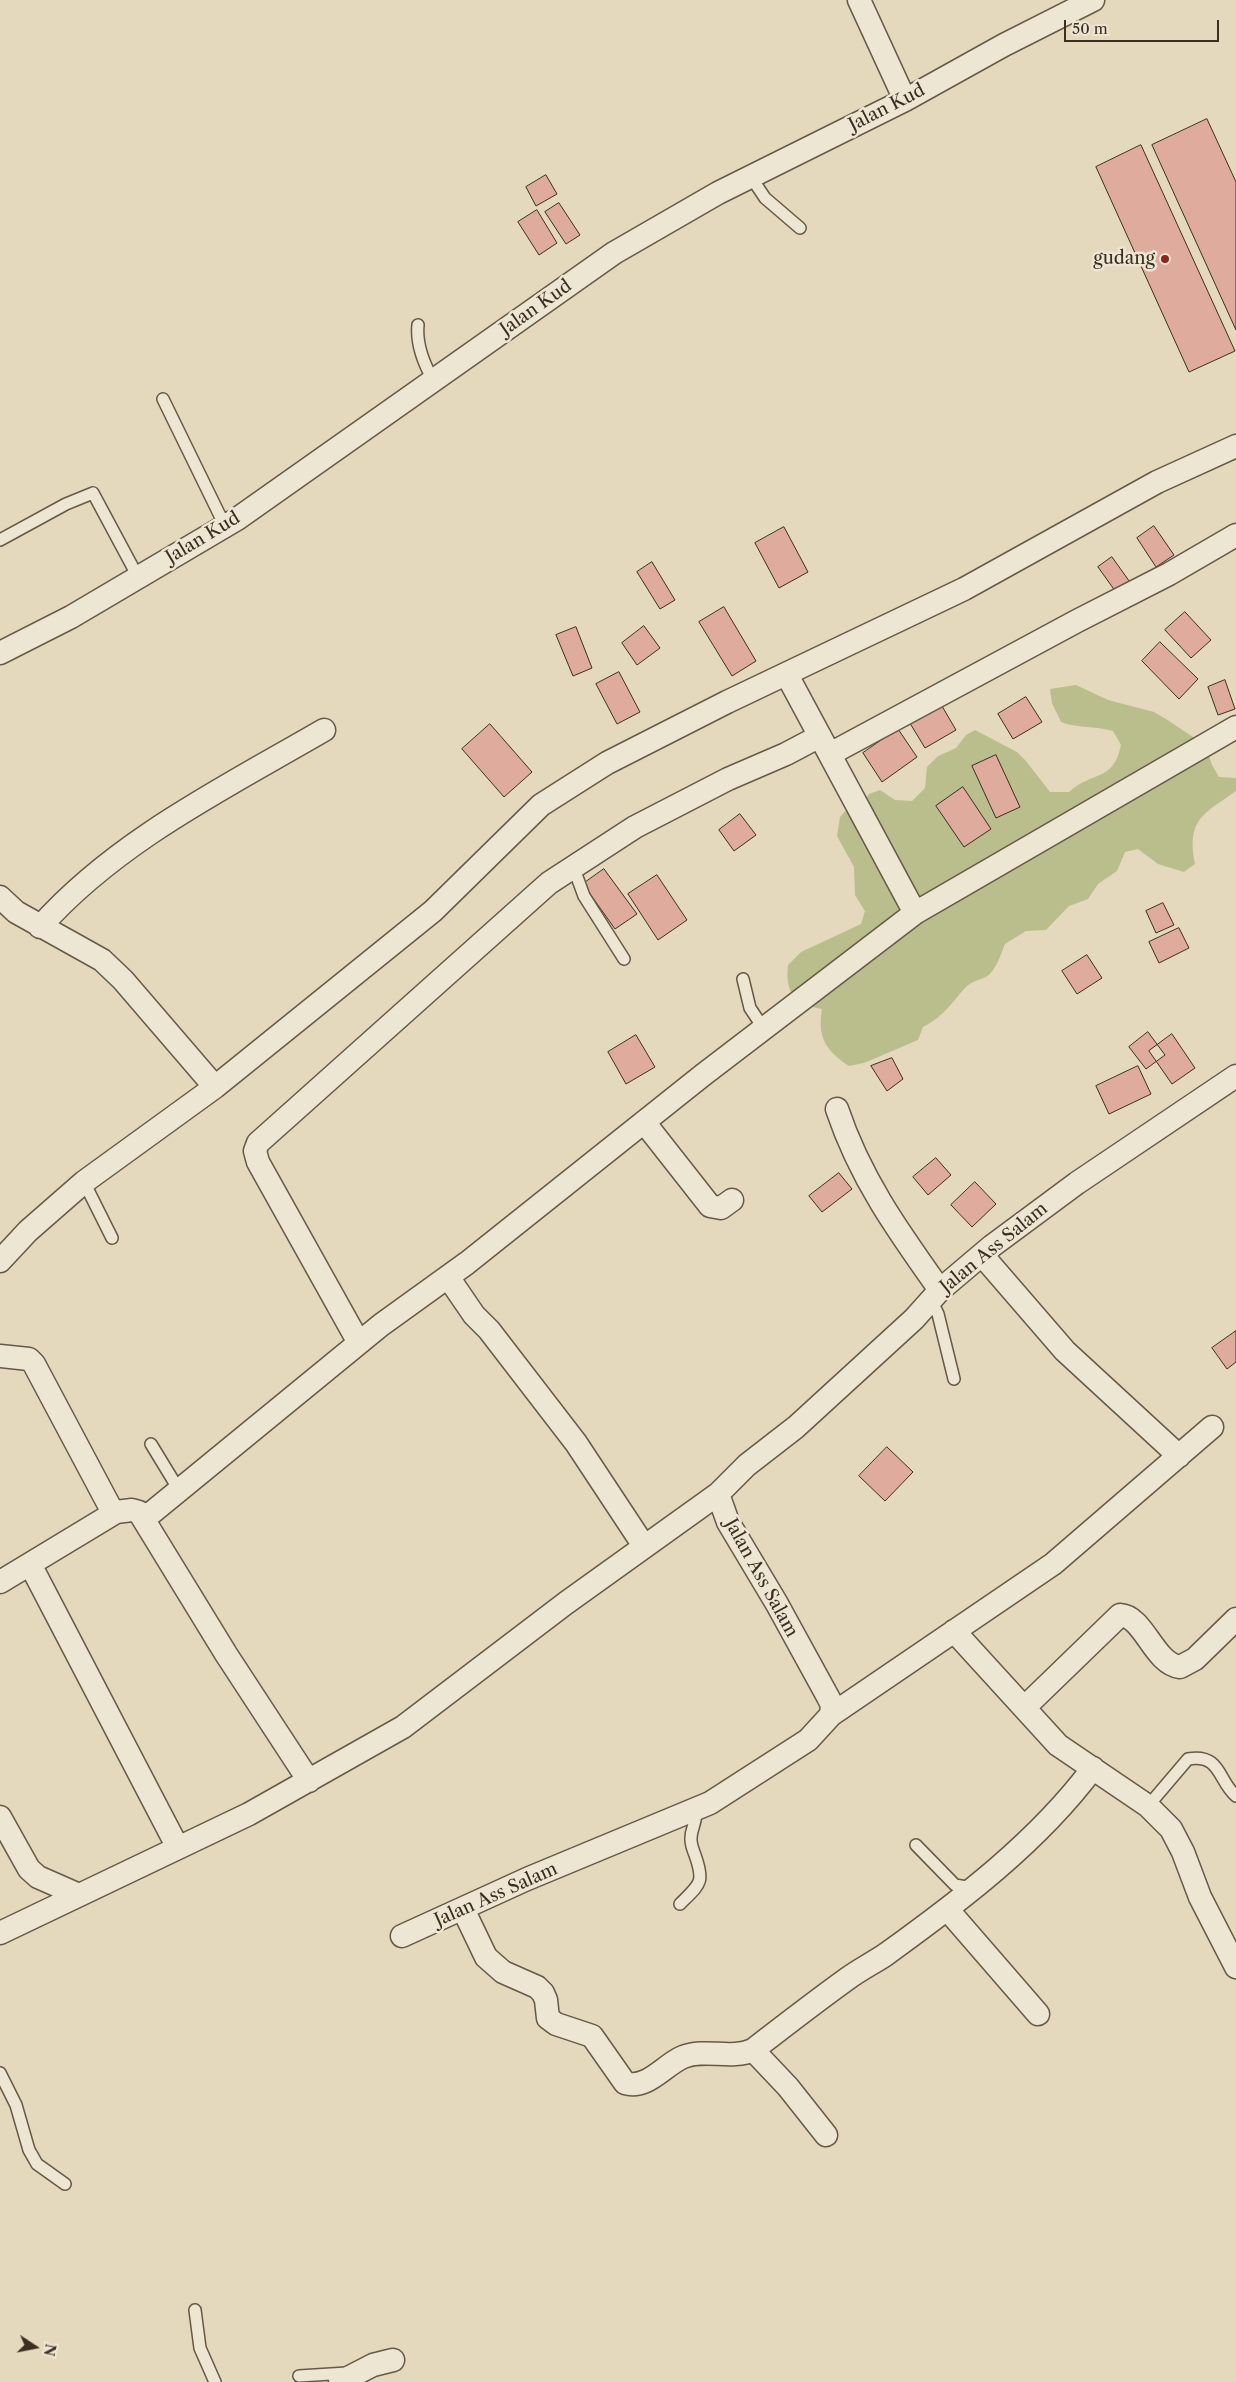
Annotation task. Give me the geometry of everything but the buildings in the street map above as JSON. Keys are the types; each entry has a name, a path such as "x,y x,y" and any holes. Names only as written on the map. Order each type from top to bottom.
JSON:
{"street":[{"path":"859,0 905,100"},
{"name":"Jalan Kud","path":"0,653 72,616 225,526 354,437 614,252 751,177 905,100 1004,45 1093,0"},
{"path":"0,1261 28,1231 84,1182 215,1087 433,910 541,805 607,763 728,702 964,589 1156,482 1236,446"},
{"path":"359,1343 258,1162 255,1151 258,1143 549,882 635,827 728,779 786,754 825,745 1169,574 1236,534"},
{"path":"787,675 915,914"},
{"path":"144,1519 359,1343 448,1277 644,1122 915,914 1236,728"},
{"path":"40,927 100,870 142,840 228,785 324,730"},
{"path":"0,897 16,912 40,927 102,960 123,980 215,1087"},
{"name":"Jalan Ass Salam","path":"402,1936 527,1879 695,1810 720,1797 808,1740 831,1714 832,1705 777,1604 728,1522 718,1494 765,1450 796,1427 982,1254 1078,1183 1236,1076"},
{"path":"837,1109 852,1152 874,1193 936,1295"},
{"path":"644,1122 710,1206 721,1208 732,1200"},
{"path":"982,1254 1065,1351 1179,1456"},
{"path":"448,1277 474,1315 576,1443 644,1546"},
{"path":"0,1356 29,1359 34,1364 110,1507 116,1512"},
{"path":"831,1714 1053,1564 1212,1427"},
{"path":"0,1933 178,1848 309,1781 403,1727 644,1546 718,1494"},
{"path":"0,1582 116,1512 132,1510 139,1512 226,1654 309,1781"},
{"path":"30,1564 178,1848"},
{"path":"1025,1707 1120,1615 1128,1618 1135,1624 1168,1663 1180,1667 1195,1659 1236,1619"},
{"path":"954,1631 989,1672 1025,1707 1058,1745 1148,1806 1171,1829 1178,1840 1200,1897 1236,1967"},
{"path":"463,1909 486,1957 503,1972 537,1987 543,1993 546,2000 548,2018 556,2024 592,2036 625,2083 634,2085 643,2083 685,2056 736,2054 753,2050 844,1981 883,1956 947,1909 1036,1832 1093,1768"},
{"path":"0,1817 29,1869 38,1878 79,1895"},
{"path":"947,1909 1038,2014"},
{"path":"753,2050 788,2088 826,2135"},
{"path":"348,2377 393,2360"}],"lane":[{"path":"751,177 765,198 800,228"},
{"path":"418,325 419,340 425,365 433,380"},
{"path":"164,399 225,526"},
{"path":"0,540 66,504 93,493 138,577"},
{"path":"573,866 584,896 624,959"},
{"path":"743,979 750,1008 764,1029"},
{"path":"84,1182 112,1238"},
{"path":"936,1295 938,1314 954,1379"},
{"path":"151,1444 179,1490"},
{"path":"1148,1806 1188,1759 1195,1758 1206,1759 1219,1768 1229,1790 1236,1796"},
{"path":"680,1904 700,1883 701,1873 690,1836 696,1823 695,1810"},
{"path":"916,1845 955,1885 972,1888"},
{"path":"0,2073 22,2122 29,2150 38,2164 65,2184"},
{"path":"195,2310 200,2348 215,2382"},
{"path":"299,2376 348,2377"}],"green space":[{"path":"1076,685 1108,700 1154,712 1205,745 1212,765 1219,777 1236,778 1236,791 1207,812 1200,819 1196,827 1193,837 1195,864 1184,872 1158,864 1138,849 1125,852 1117,871 1098,884 1088,899 1069,906 1046,930 1026,931 1005,944 993,971 986,977 967,986 942,1014 923,1027 918,1040 864,1063 849,1066 834,1055 825,1042 821,1028 822,1009 804,1004 793,996 787,975 788,965 801,952 861,924 865,911 855,895 854,867 837,836 840,817 849,807 864,801 869,794 880,790 895,800 912,801 925,788 927,767 938,756 956,748 966,735 975,730 1017,752 1050,792 1069,792 1078,785 1107,771 1113,765 1121,745 1113,731 1061,722 1052,703 1050,689"}],"place":[{"name":"gudang","path":"1165,259"}]}
